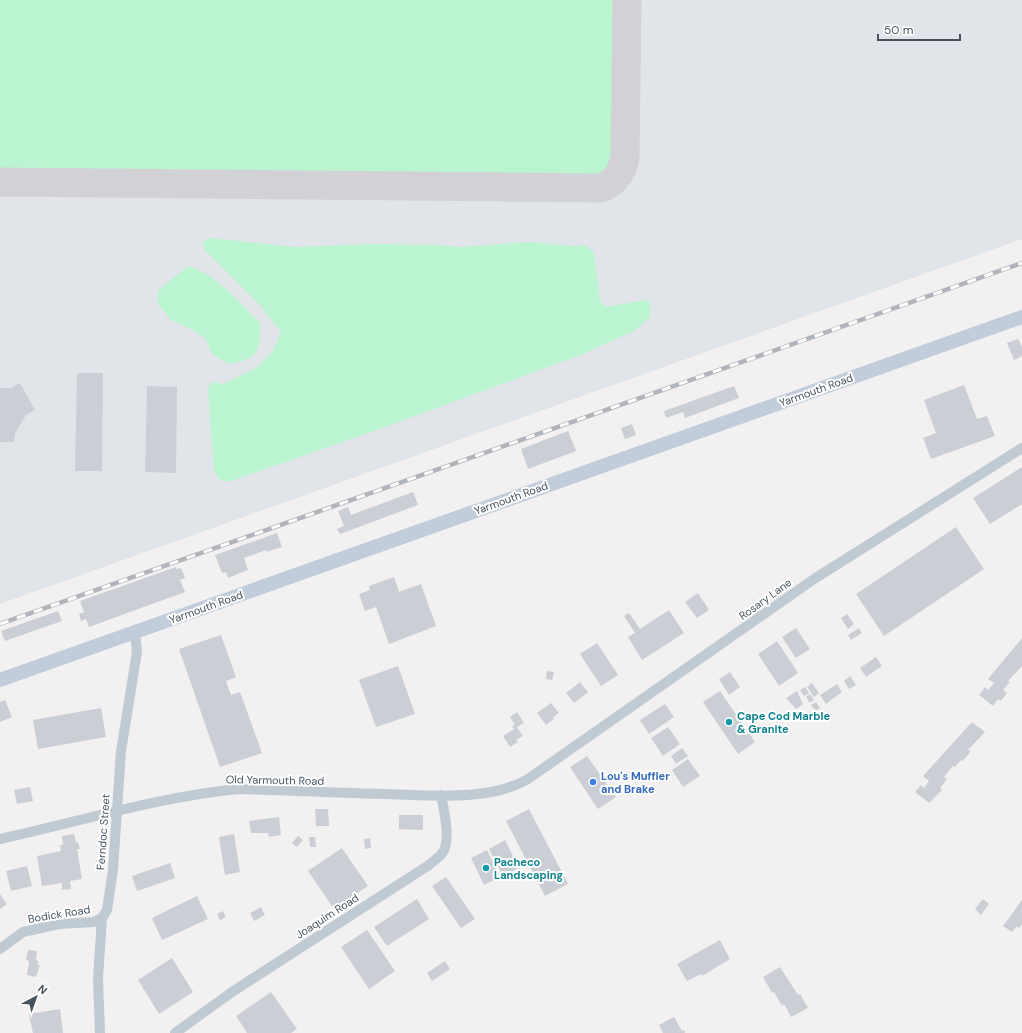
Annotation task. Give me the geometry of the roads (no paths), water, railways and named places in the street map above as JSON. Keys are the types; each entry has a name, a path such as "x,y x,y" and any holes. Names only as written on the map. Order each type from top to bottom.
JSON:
{"main road":[{"name":"Yarmouth Road","path":"0,680 1022,317"}],"street":[{"name":"Rosary Lane","path":"528,779 814,579 1022,448"},
{"name":"Ferndoc Street","path":"100,1033 98,978 102,918 107,910 110,897 120,751 137,652 135,632"},
{"name":"Old Yarmouth Road","path":"0,839 117,811 201,794 238,790 442,795 496,791 516,786 528,779"},
{"name":"Joaquim Road","path":"175,1033 232,992 429,865 443,852 446,840 446,826 442,795"},
{"name":"Bodick Road","path":"0,949 24,932 59,924 94,922 102,918"}],"railway":[{"path":"0,624 1022,263"}],"place":[{"name":"Cape Cod Marble & Granite","path":"729,722"},
{"name":"Lou's Muffler and Brake","path":"593,782"},
{"name":"Pacheco Landscaping","path":"486,868"}]}
